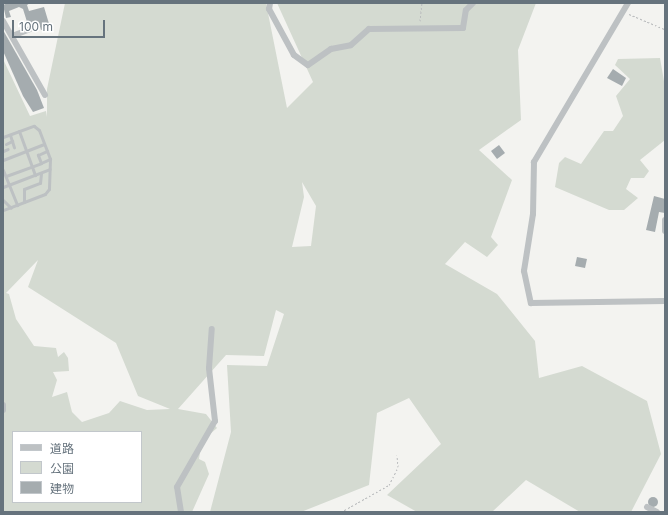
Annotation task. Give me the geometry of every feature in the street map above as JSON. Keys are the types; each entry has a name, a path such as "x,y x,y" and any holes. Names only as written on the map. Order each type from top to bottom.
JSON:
{"street":[{"path":"270,3 269,9 294,55 308,65 332,49 351,44 370,29 463,28 466,10 473,3"},
{"path":"628,3 534,162 533,214 524,271 530,303 665,301"},
{"path":"3,21 45,95"},
{"path":"12,36 30,29"},
{"path":"665,220 665,231"},
{"path":"181,512 178,487 215,421 209,368 212,329"},
{"path":"3,405 3,410"},
{"path":"647,507 657,512"}],"lane":[{"path":"3,137 34,126 39,130 50,159 49,189 11,208 3,210"},
{"path":"19,131 35,175"},
{"path":"10,135 14,146"},
{"path":"6,144 12,141"},
{"path":"3,160 44,144"},
{"path":"3,150 8,149"},
{"path":"41,163 38,156 47,151"},
{"path":"6,176 50,159"},
{"path":"3,187 50,169"},
{"path":"3,170 17,205"},
{"path":"24,202 24,189 40,183 41,173"},
{"path":"3,200 11,208"}],"path":[{"path":"420,28 422,3"},
{"path":"623,12 665,29"},
{"path":"341,512 389,485 398,467 397,456"}],"green space":[{"path":"65,3 266,3 287,108 313,82 277,3 536,3 518,50 521,120 479,150 512,180 491,237 498,245 487,257 465,242 445,264 497,294 535,341 539,378 582,366 647,401 661,454 631,512 580,512 526,480 492,512 417,512 387,495 441,444 409,398 377,413 369,485 301,512 210,512 231,432 227,365 267,366 284,314 276,310 264,356 226,355 178,409 206,414 217,428 202,441 199,459 205,462 209,474 192,512 3,512 3,59 30,116 46,111 47,117 47,89","holes":["302,182 316,206 311,246 292,247 304,197","38,260 28,287 116,343 138,396 170,409 147,410 120,401 109,413 82,422 72,412 67,392 52,397 57,380 53,372 69,371 68,358 64,352 58,357 56,348 34,346 16,319 9,294 6,293"]},
{"path":"660,58 665,87 665,140 640,160 649,171 644,178 631,178 626,189 638,198 624,210 609,210 555,187 559,163 565,157 581,164 604,131 613,131 623,116 616,96 630,79 615,65 618,59"}],"building":[{"path":"8,3 30,3 27,5 29,11 44,7 50,27 41,30 39,23 28,25 23,9 19,7 9,11 11,17 6,18 3,5"},
{"path":"3,30 37,90 44,108 33,112 23,96 3,51"},
{"path":"613,69 626,78 622,86 607,78"},
{"path":"499,145 505,153 497,159 491,151"},
{"path":"654,196 665,199 665,213 659,212 655,232 646,230"},
{"path":"577,257 587,259 585,268 575,266"},
{"path":"653,497 658,502 653,507 648,502"}]}
